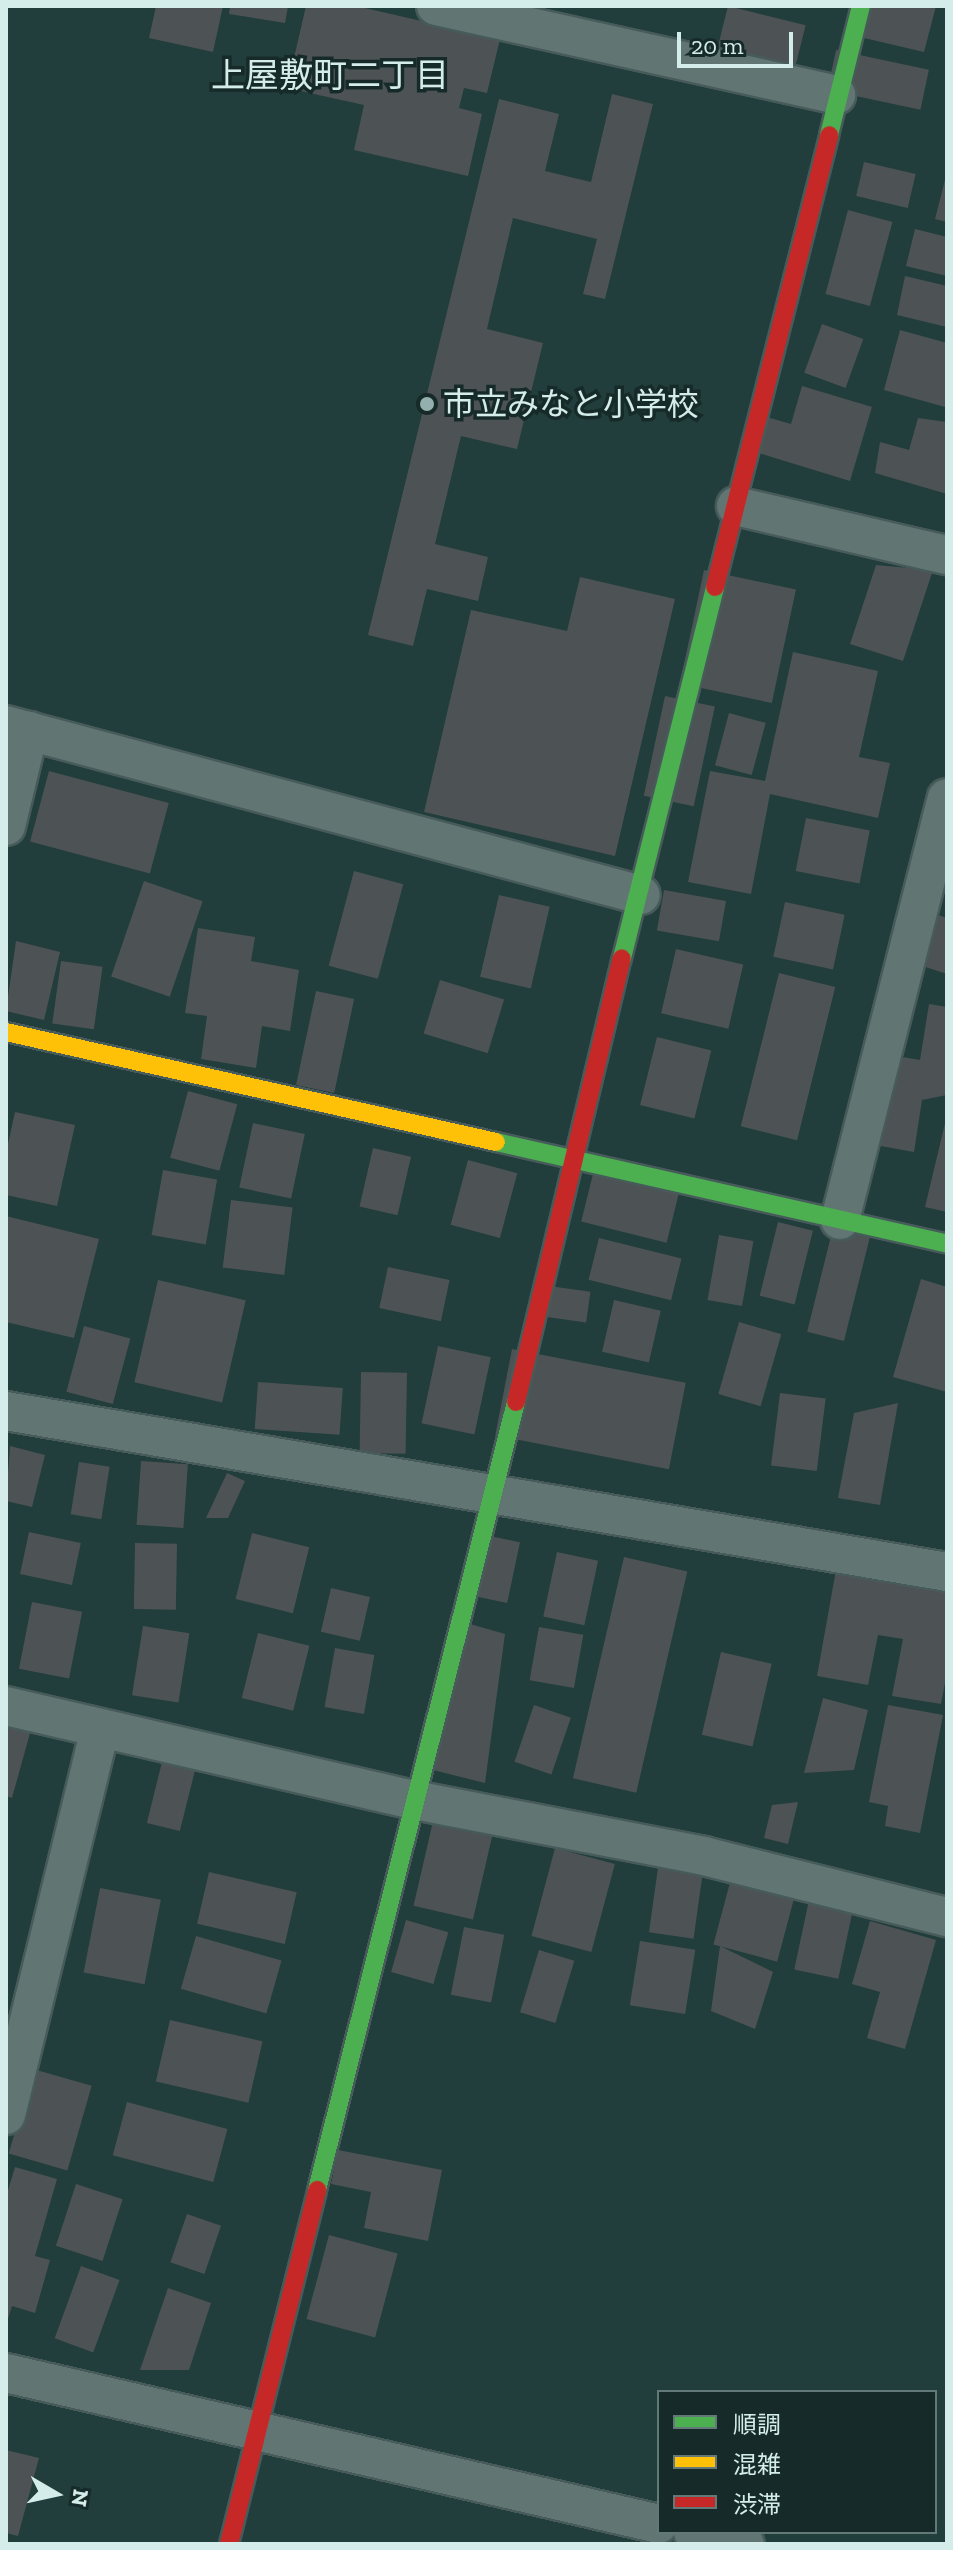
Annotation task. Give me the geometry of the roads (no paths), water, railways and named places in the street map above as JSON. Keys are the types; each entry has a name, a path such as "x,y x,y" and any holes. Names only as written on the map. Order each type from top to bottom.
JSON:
{"street":[{"path":"436,6 836,95"},
{"path":"229,2544 414,1800 495,1495 572,1157 641,895 836,95 861,6"},
{"path":"736,506 947,555"},
{"path":"6,826 18,728 641,895"},
{"path":"840,1220 947,798"},
{"path":"6,1032 572,1157 947,1244"},
{"path":"6,1411 947,1572"},
{"path":"6,1706 414,1800 704,1856 947,1917"},
{"path":"6,2115 100,1728"},
{"path":"6,2373 657,2524"},
{"path":"702,2534 745,2544"}],"place":[{"name":"市立みなと小学校","path":"427,404"}],"district":[{"name":"上屋敷町二丁目","path":"330,76"}]}
